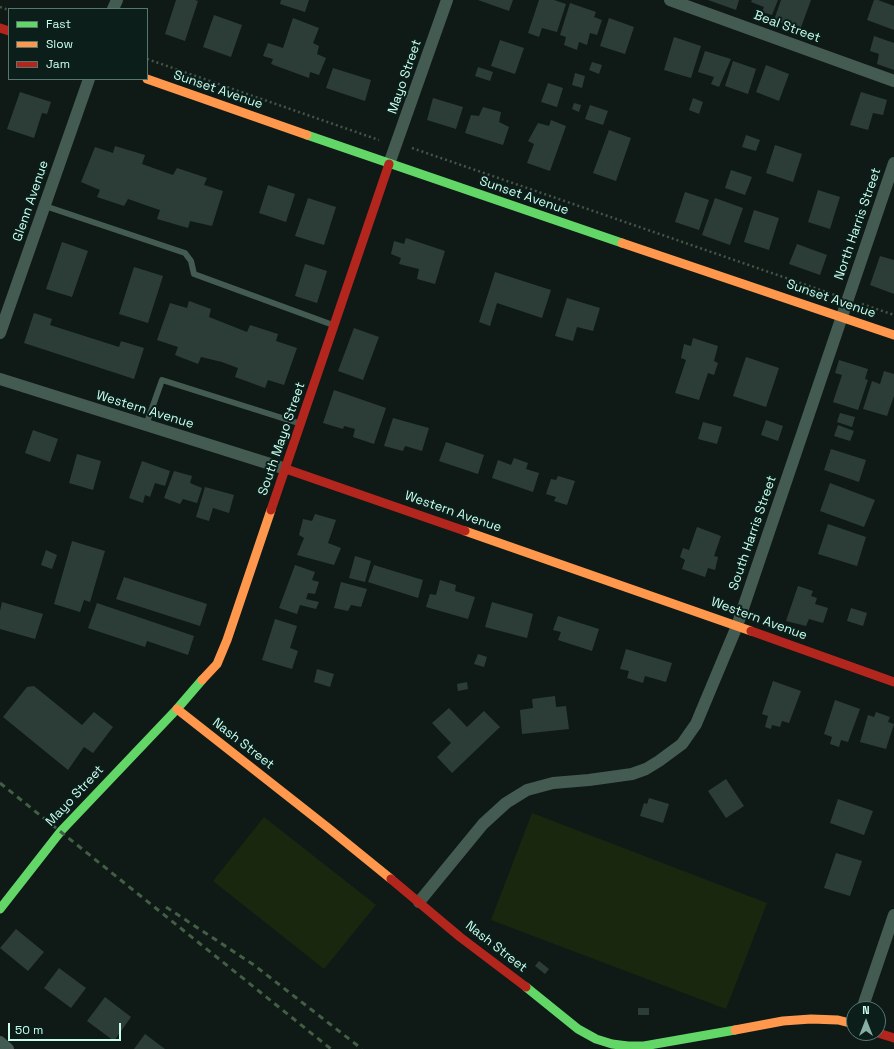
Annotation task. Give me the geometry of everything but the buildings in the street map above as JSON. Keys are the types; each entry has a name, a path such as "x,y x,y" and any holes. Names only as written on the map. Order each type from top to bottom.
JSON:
{"street":[{"name":"Mayo Street","path":"389,164 447,0"},
{"name":"Beal Street","path":"670,0 894,81"},
{"name":"Sunset Avenue","path":"148,79 389,164 894,334"},
{"name":"Glenn Avenue","path":"0,333 89,80"},
{"name":"North Harris Street","path":"841,316 894,163"},
{"name":"South Mayo Street","path":"177,709 218,664 335,326 389,164"},
{"name":"South Harris Street","path":"419,902 483,824 506,804 527,790 553,784 632,774 646,769 682,744 696,724 736,626 841,316"},
{"name":"Western Avenue","path":"0,379 286,469 894,682"},
{"name":"Mayo Street","path":"0,908 61,831 177,709"},
{"name":"Nash Street","path":"177,709 327,827 460,936 578,1029 596,1039 612,1044 628,1046 656,1044 763,1024 797,1020 838,1020 846,1022"},
{"path":"865,1001 894,915"},
{"path":"0,1042 8,1049"}],"lane":[{"path":"45,206 184,253 191,261 194,274 335,326"},
{"path":"146,425 162,380 301,424"}],"path":[{"path":"148,59 379,140"},
{"path":"412,148 835,295"},
{"path":"862,304 894,315"}],"green space":[{"path":"532,813 767,903 726,1009 491,920"},
{"path":"264,817 376,905 324,969 213,881"}],"railway":[{"path":"0,783 331,1049"},
{"path":"166,907 254,965 362,1049"}],"traffic: fast":[{"path":"307,135 622,243"},
{"path":"0,909 61,831 177,709 202,680"},
{"path":"526,987 578,1029 596,1039 612,1044 644,1046 735,1030"}],"traffic: slow":[{"path":"148,79 307,135"},
{"path":"622,243 894,335"},
{"path":"202,680 217,664 227,640 271,510"},
{"path":"465,531 751,631"},
{"path":"177,709 391,879"},
{"path":"735,1030 783,1021 811,1019 838,1020 846,1022"}],"traffic: jam":[{"path":"0,28 8,31"},
{"path":"271,510 389,164"},
{"path":"286,469 465,531"},
{"path":"751,631 894,682"},
{"path":"391,879 460,937 526,987"},
{"path":"886,1036 894,1038"}]}
